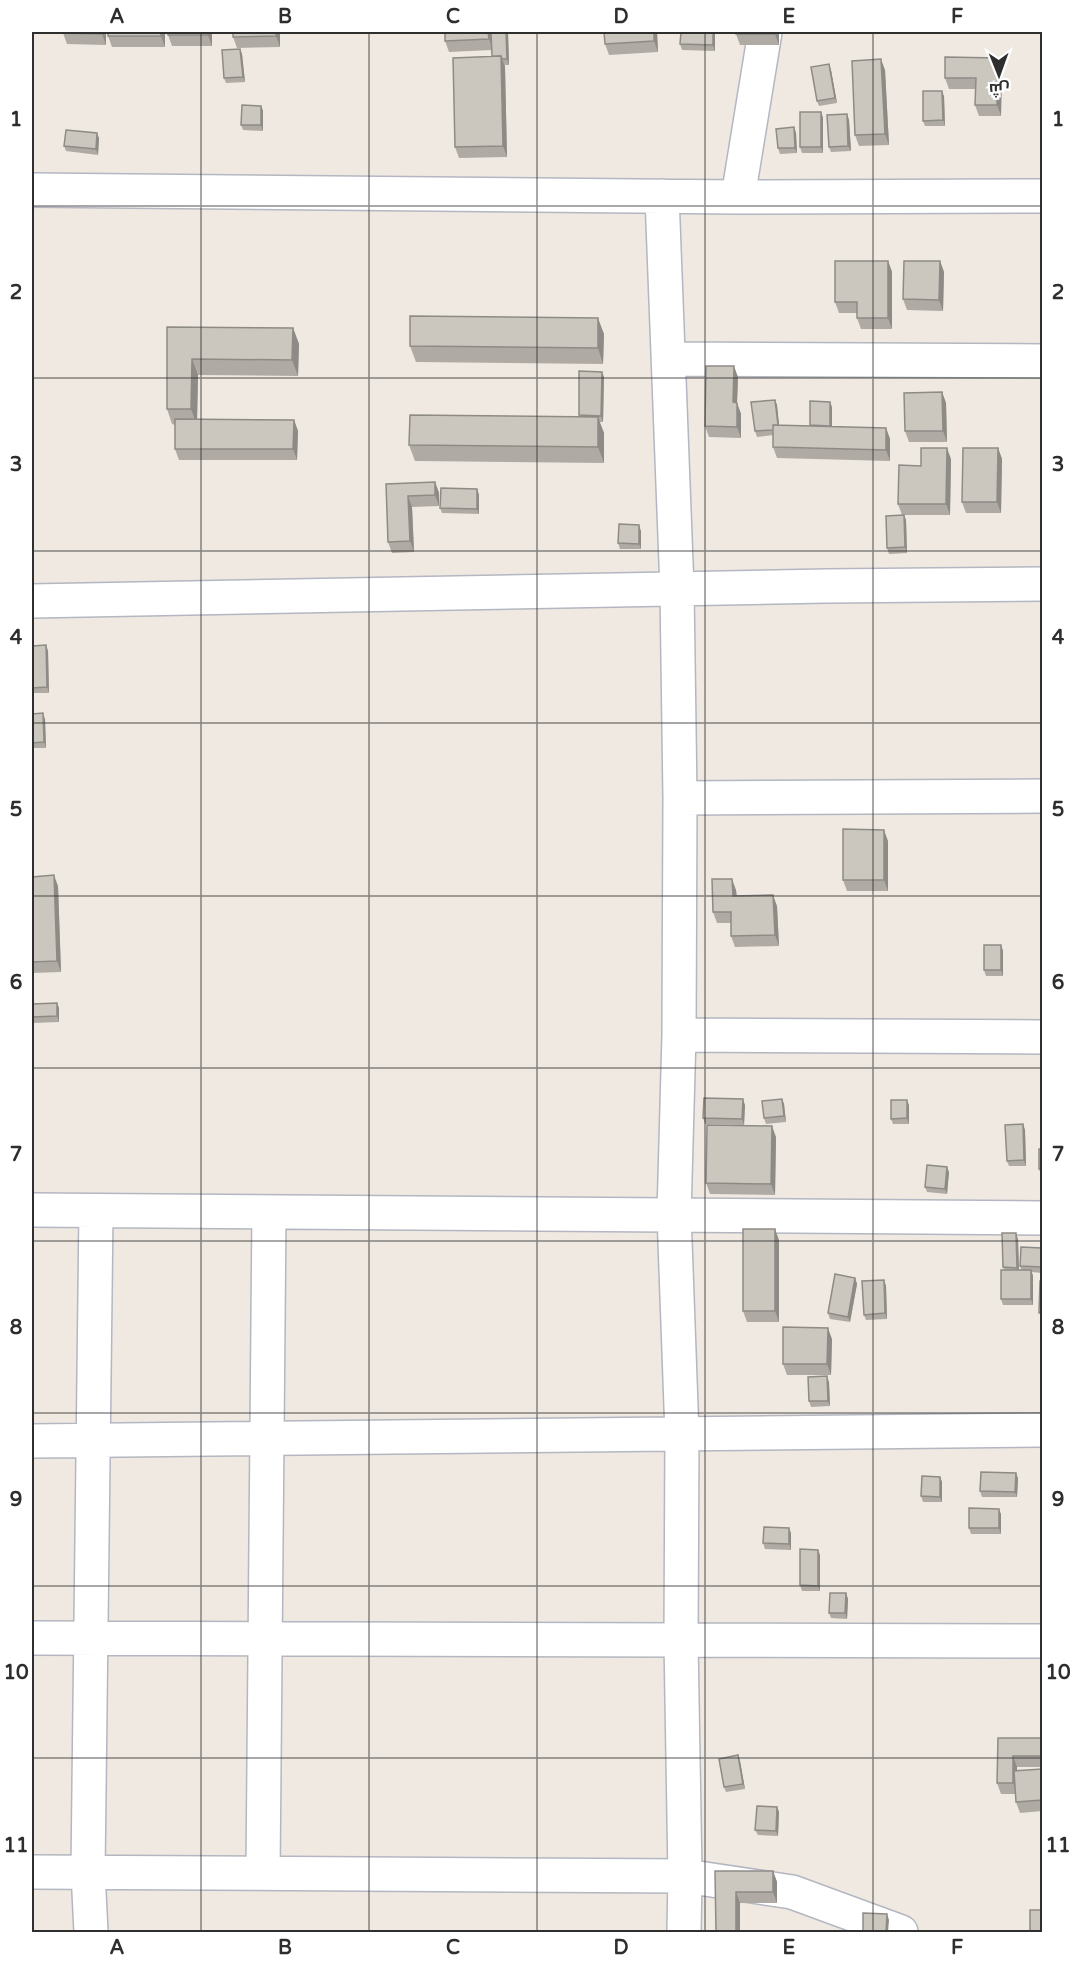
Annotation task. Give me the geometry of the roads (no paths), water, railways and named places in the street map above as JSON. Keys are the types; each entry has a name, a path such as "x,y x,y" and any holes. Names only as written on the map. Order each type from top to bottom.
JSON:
{"street":[{"path":"738,197 765,32"},
{"path":"32,190 738,197 1042,196"},
{"path":"662,196 676,589 680,798 679,1035 674,1214 682,1434 681,1640 686,1876 684,1932"},
{"path":"669,359 1042,361"},
{"path":"32,601 1042,584"},
{"path":"680,798 1042,796"},
{"path":"679,1035 1042,1037"},
{"path":"32,1210 1042,1218"},
{"path":"91,1932 88,1872 96,1211"},
{"path":"263,1873 269,1212"},
{"path":"32,1441 1042,1430"},
{"path":"32,1638 1042,1641"},
{"path":"32,1872 686,1876 792,1892 901,1932"}]}
